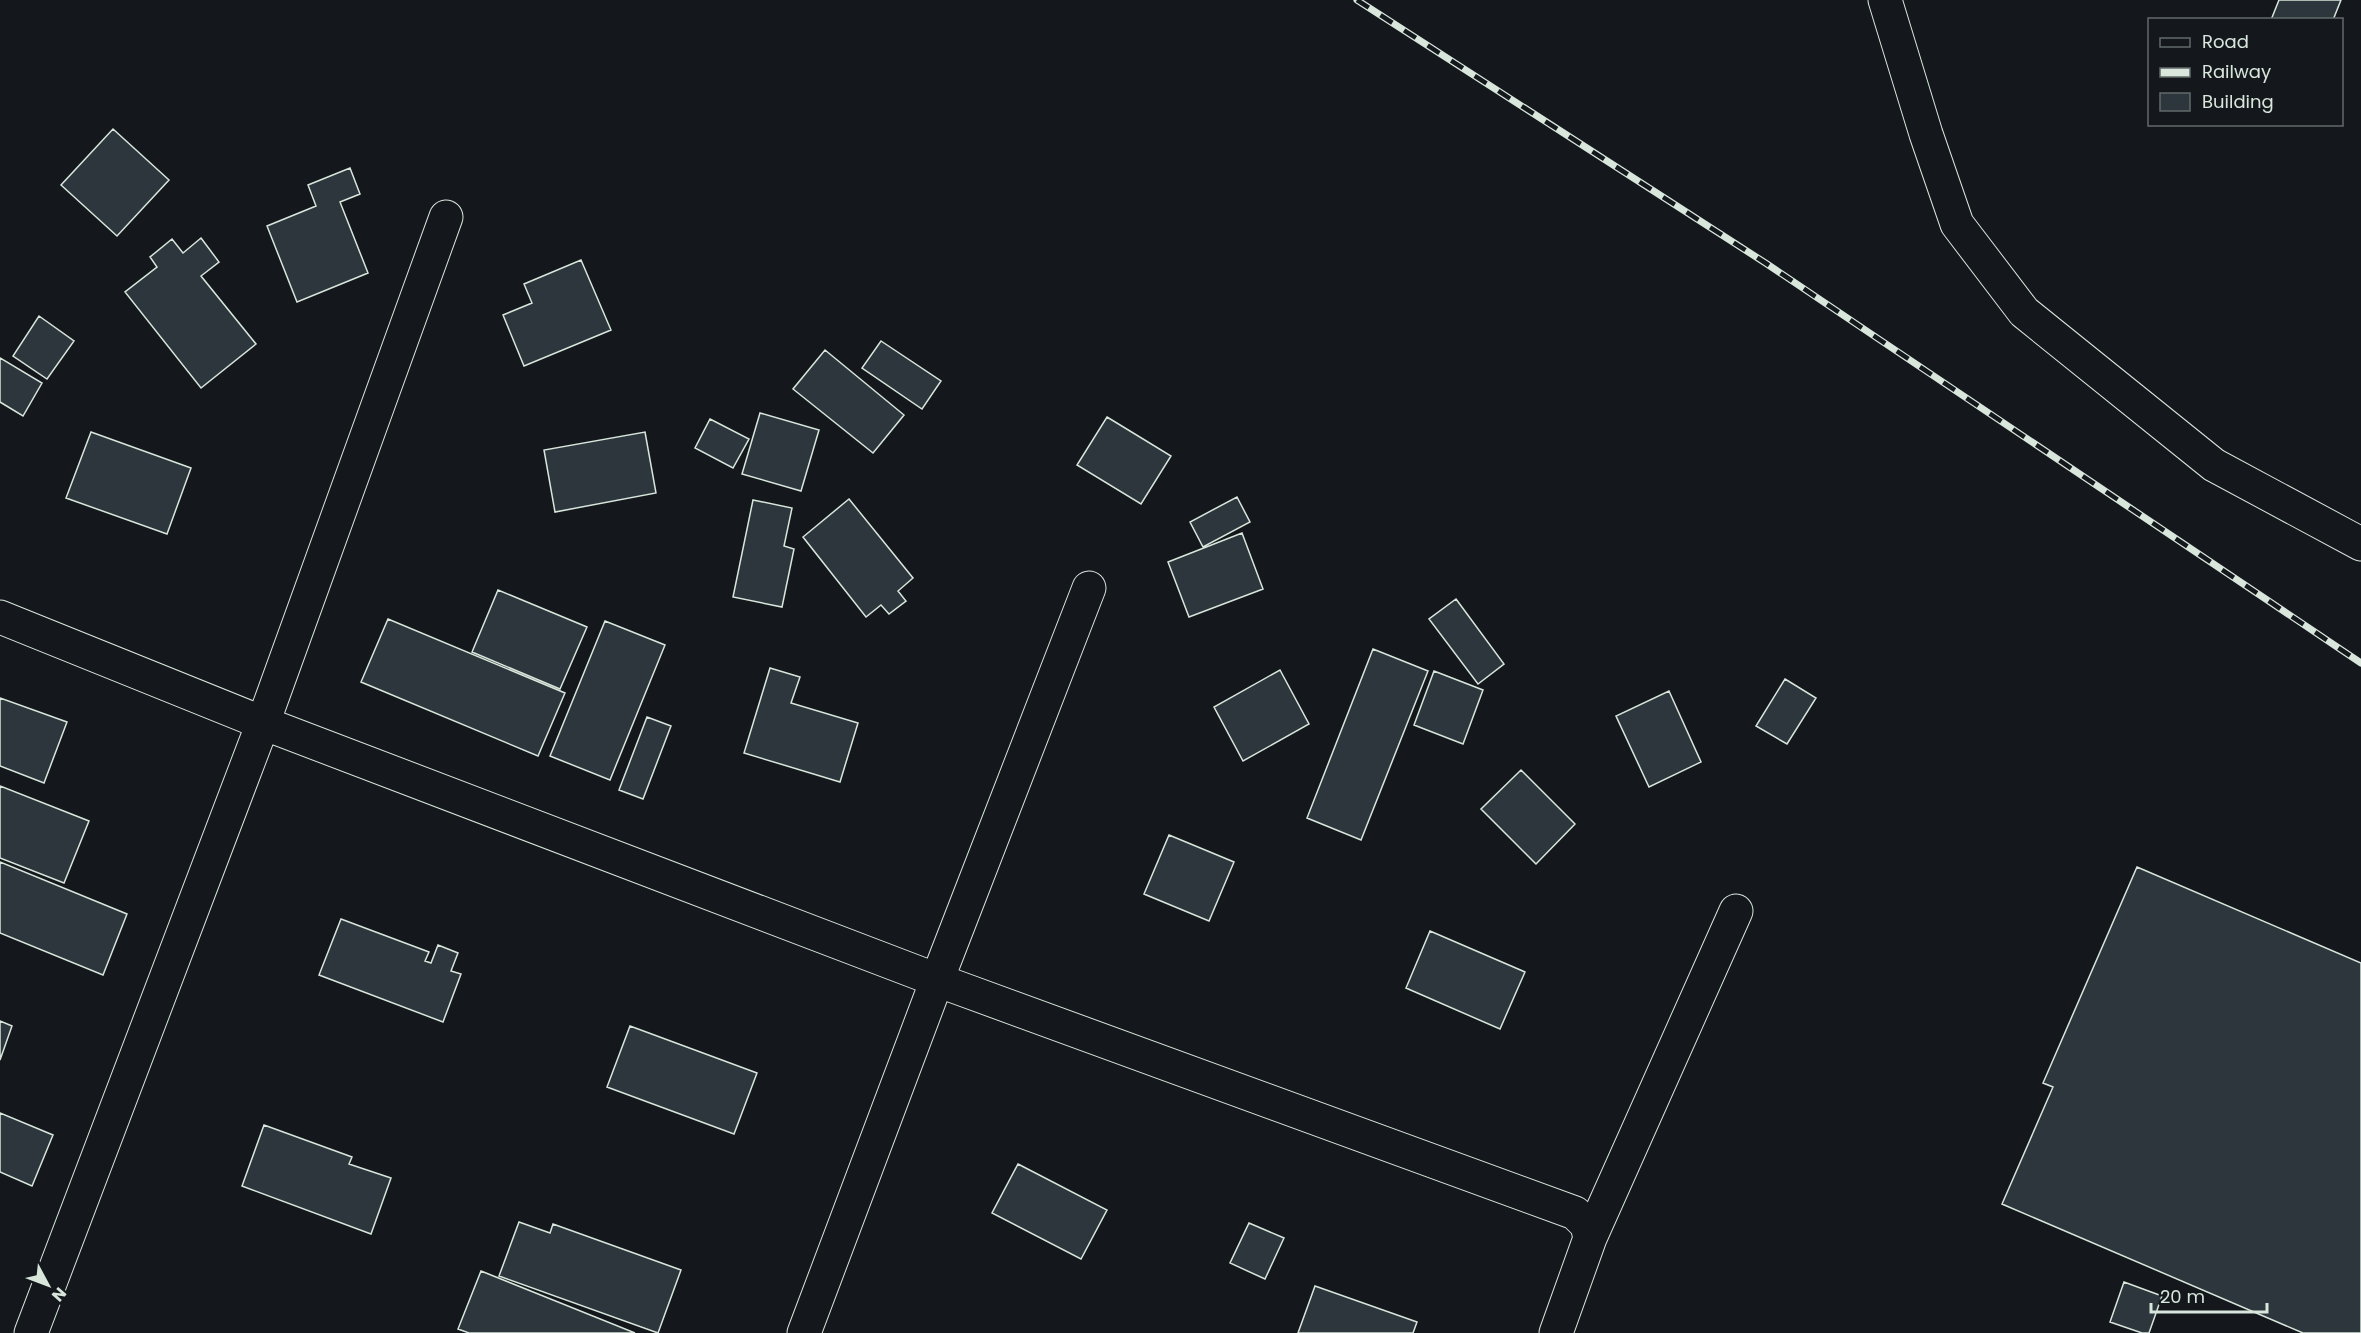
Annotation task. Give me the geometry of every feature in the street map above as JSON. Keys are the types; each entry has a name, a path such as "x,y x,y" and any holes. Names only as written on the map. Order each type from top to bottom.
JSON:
{"street":[{"path":"1885,0 1926,134 1957,224 2024,312 2214,465 2361,544"},
{"path":"31,1333 263,723 446,217"},
{"path":"804,1333 937,980 1089,588"},
{"path":"0,618 263,723 937,980 1575,1213 1587,1225 1590,1238"},
{"path":"1556,1333 1590,1238 1736,911"}],"building":[{"path":"2279,0 2341,0 2334,18 2272,18"},
{"path":"113,129 169,180 117,236 61,185"},
{"path":"350,168 360,194 340,202 368,273 297,302 267,226 316,206 308,185"},
{"path":"201,238 219,262 201,276 256,344 201,388 125,292 157,267 150,257 172,239 183,253"},
{"path":"581,260 611,330 524,366 503,315 532,303 524,284"},
{"path":"39,316 74,341 47,379 13,356"},
{"path":"881,341 941,381 922,409 862,368"},
{"path":"825,350 904,415 873,453 793,389"},
{"path":"0,358 42,383 23,416 0,402"},
{"path":"760,413 819,430 801,491 742,474"},
{"path":"1107,417 1171,456 1141,504 1077,465"},
{"path":"710,419 749,439 733,468 695,448"},
{"path":"91,432 191,468 167,534 66,498"},
{"path":"645,432 656,493 555,512 544,450"},
{"path":"1237,497 1250,522 1203,547 1190,522"},
{"path":"849,499 913,578 898,591 906,601 889,614 881,605 866,617 803,537"},
{"path":"753,500 792,508 784,546 794,549 782,607 733,597"},
{"path":"1242,533 1263,589 1189,617 1168,562"},
{"path":"498,590 587,627 560,689 472,652"},
{"path":"1456,599 1504,664 1478,684 1429,619"},
{"path":"388,619 565,693 538,756 361,682"},
{"path":"605,621 665,645 610,780 550,756"},
{"path":"1373,649 1428,671 1361,840 1307,818"},
{"path":"770,668 800,677 791,703 858,723 840,782 744,753"},
{"path":"1280,670 1309,724 1243,761 1214,707"},
{"path":"1434,671 1483,690 1463,744 1414,725"},
{"path":"1785,679 1816,698 1787,744 1756,726"},
{"path":"1669,691 1701,762 1649,787 1616,716"},
{"path":"0,698 67,722 44,783 0,766"},
{"path":"647,717 671,726 643,799 619,790"},
{"path":"1521,770 1575,824 1536,864 1481,809"},
{"path":"0,786 89,821 64,883 0,858"},
{"path":"1169,835 1234,862 1209,921 1144,894"},
{"path":"0,862 127,914 103,975 0,933"},
{"path":"2137,867 2361,963 2361,1333 2303,1333 2002,1204 2053,1087 2043,1083"},
{"path":"341,919 429,952 425,961 431,963 438,945 458,953 451,971 461,974 443,1022 319,975"},
{"path":"1430,931 1525,972 1500,1029 1406,988"},
{"path":"0,1021 12,1026 0,1060"},
{"path":"630,1026 757,1073 734,1134 607,1087"},
{"path":"0,1113 53,1135 32,1186 0,1172"},
{"path":"264,1125 352,1157 349,1164 391,1178 371,1234 242,1186"},
{"path":"1018,1164 1107,1210 1081,1259 992,1213"},
{"path":"519,1222 550,1233 553,1224 681,1270 658,1333 499,1276"},
{"path":"1249,1223 1284,1238 1265,1279 1230,1263"},
{"path":"481,1271 635,1333 469,1333 458,1329"},
{"path":"2124,1282 2162,1296 2149,1333 2142,1333 2110,1322"},
{"path":"1315,1286 1417,1322 1413,1333 1298,1333"}],"railway":[{"path":"1357,0 1767,264 2361,663"}]}
